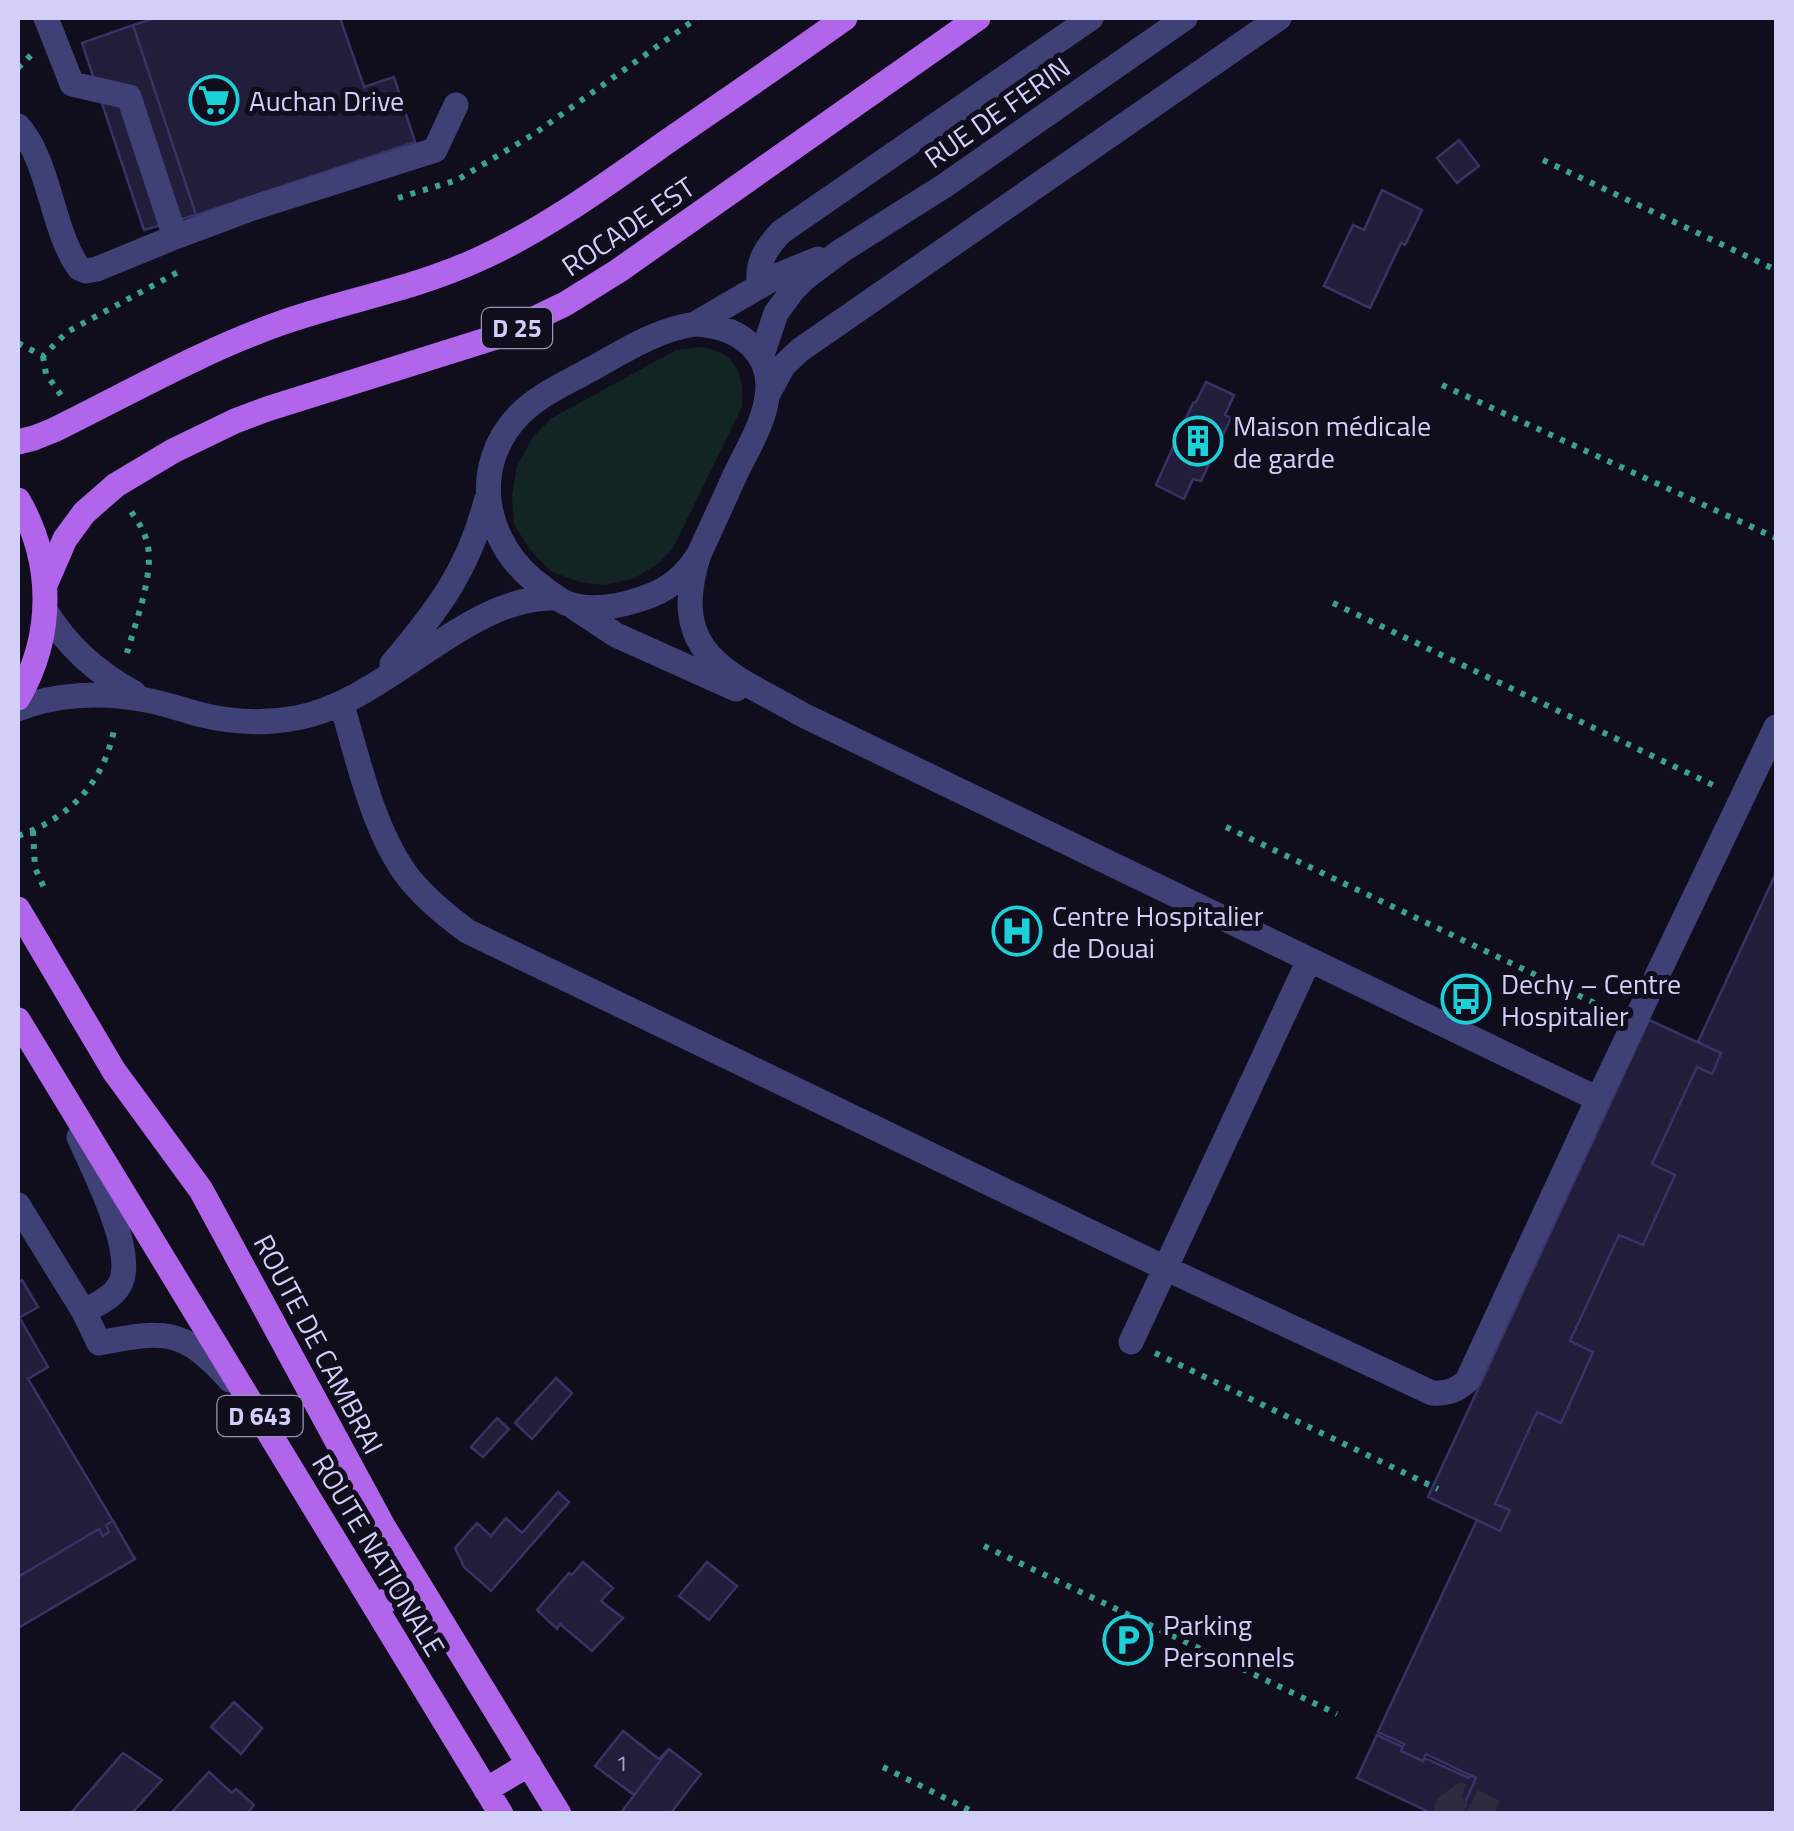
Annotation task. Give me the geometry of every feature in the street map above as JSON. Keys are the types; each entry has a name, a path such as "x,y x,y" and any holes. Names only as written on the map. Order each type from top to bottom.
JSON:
{"main road":[{"name":"ROCADE EST","path":"18,442 76,419 227,344 309,314 446,273 528,234 845,18"},
{"name":"ROCADE EST","path":"45,597 56,556 73,526 97,499 116,486 173,451 235,421 472,346 565,304 618,271 978,18"},
{"path":"18,500 34,534 43,568 45,597 36,658 18,698"},
{"name":"ROUTE DE CAMBRAI","path":"18,909 114,1071 200,1190 383,1526 559,1814"},
{"name":"ROUTE NATIONALE","path":"18,1020 501,1814"},
{"path":"376,1608 415,1580"},
{"path":"486,1790 529,1764"}],"street":[{"path":"46,18 72,84 129,97 176,237"},
{"path":"759,286 763,253 782,232 1091,18"},
{"name":"RUE DE FERIN","path":"761,358 771,325 784,302 806,278 840,251 944,186 1185,18"},
{"path":"18,709 59,698 120,691 202,715 249,721 296,718 342,704 484,616 522,601 540,597 599,608 651,596 675,583 690,570 699,554 758,426 768,394 783,366 800,350 1278,18"},
{"path":"18,126 32,148 70,252 78,268 86,271 250,209 435,150 456,105"},
{"name":"RUE DE FERIN","path":"694,324 759,286 840,251"},
{"path":"374,685 450,588 470,552 497,447 513,422 533,402 655,334 694,324 720,327 750,343 766,371 768,394"},
{"path":"488,492 497,536 526,575 616,635 713,680 806,716"},
{"path":"699,554 689,595 692,621 706,652 723,670 806,716 1598,1099"},
{"path":"45,597 58,630 78,654 120,691"},
{"path":"342,704 366,786 394,857 435,907 467,932 1432,1393 1451,1392 1467,1381 1776,727"},
{"path":"1131,1342 1310,960"},
{"path":"56,1082 110,1208 124,1254 121,1282 107,1298 84,1312"},
{"path":"18,1205 100,1343 159,1334 184,1341 205,1353 255,1407"}],"path":[{"path":"1543,160 1776,270"},
{"path":"44,356 46,374 76,419"},
{"path":"1442,385 1776,538"},
{"path":"18,836 33,831 85,794 111,745 149,549 116,486"},
{"path":"1333,602 1742,799"},
{"path":"1226,827 1635,1022"},
{"path":"1131,1342 1438,1488"},
{"path":"984,1546 1336,1714"},
{"path":"883,1767 976,1814"}],"green space":[{"path":"702,347 723,355 736,367 742,384 742,407 673,548 659,563 633,579 604,585 579,582 550,571 514,524 512,496 517,466 533,437 552,418 676,350"}],"building":[{"path":"156,18 340,18 364,87 394,77 415,142 196,215 133,25"},
{"path":"133,25 196,215 144,230 82,43"},
{"path":"1459,140 1479,166 1457,183 1437,158"},
{"path":"1382,190 1422,210 1405,245 1401,243 1370,308 1324,286 1353,225 1364,230"},
{"name":"Maison médicale de garde","path":"1206,382 1234,395 1225,415 1231,418 1201,481 1193,479 1184,499 1156,485"},
{"path":"1776,873 1776,1814 1460,1814 1476,1778 1426,1754 1423,1761 1401,1751 1404,1744 1378,1732 1477,1520 1500,1531 1510,1510 1495,1504 1537,1412 1561,1423 1593,1352 1570,1341 1619,1235 1643,1245 1675,1175 1652,1164 1697,1067 1712,1074 1721,1053 1698,1042"},
{"path":"1649,1020 1721,1053 1712,1074 1697,1067 1652,1164 1675,1175 1643,1245 1619,1235 1570,1341 1593,1352 1561,1423 1537,1412 1495,1504 1510,1510 1500,1531 1428,1497"},
{"path":"22,1280 38,1307 19,1318 18,1283"},
{"path":"18,1315 48,1367 28,1379 113,1521 106,1525 109,1532 103,1536 99,1529 18,1577"},
{"path":"556,1378 572,1393 532,1439 515,1423"},
{"path":"497,1418 509,1429 483,1457 471,1447"},
{"path":"558,1492 569,1502 491,1591 464,1567 455,1548 477,1523 491,1536 506,1518 522,1533"},
{"path":"113,1521 135,1559 18,1628 18,1577 99,1529 103,1536 109,1532 106,1525"},
{"path":"583,1562 613,1588 601,1601 623,1618 592,1651 560,1624 557,1629 537,1610"},
{"path":"707,1562 737,1586 709,1620 679,1596"},
{"path":"234,1702 262,1728 241,1754 211,1727"},
{"path":"623,1731 659,1759 669,1749 634,1795 595,1766"},
{"path":"1377,1735 1423,1761 1425,1758 1476,1778 1460,1814 1433,1814 1357,1778"},
{"path":"669,1749 701,1774 670,1814 620,1814"},
{"path":"123,1753 162,1780 131,1814 70,1814"},
{"path":"209,1772 232,1793 236,1789 254,1805 247,1814 173,1811"}],"tunnel":[{"path":"1446,1814 1447,1807 1461,1796 1498,1814"}],"place":[{"name":"Auchan Drive","path":"214,100"},
{"name":"Maison médicale de garde","path":"1198,441"},
{"name":"Centre Hospitalier de Douai","path":"1017,931"},
{"name":"Dechy – Centre Hospitalier","path":"1466,999"},
{"name":"Parking Personnels","path":"1128,1640"}]}
